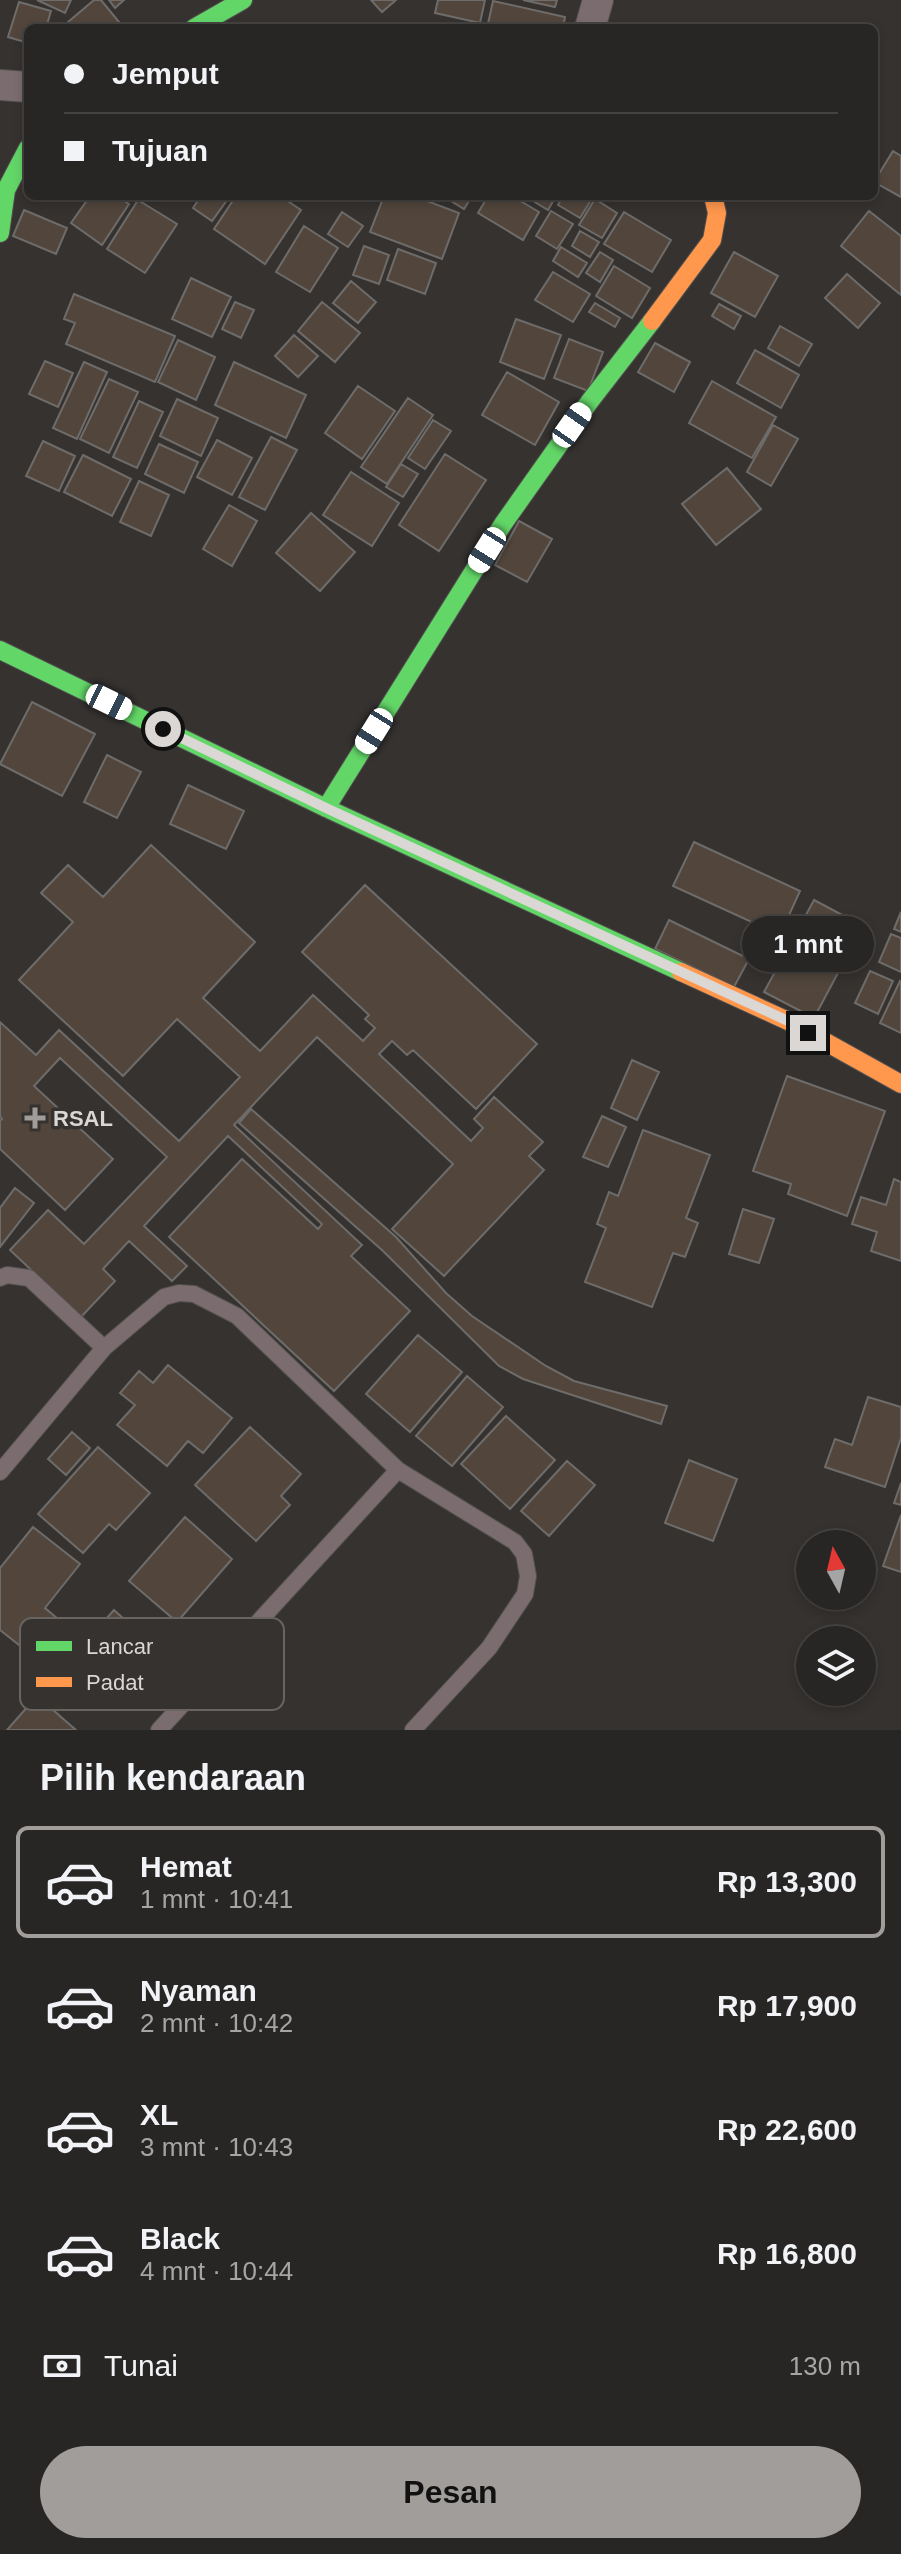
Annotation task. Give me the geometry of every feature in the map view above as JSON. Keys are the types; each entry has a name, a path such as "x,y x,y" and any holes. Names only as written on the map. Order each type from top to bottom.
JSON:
{"street":[{"path":"201,24 243,0"},
{"path":"591,24 598,0"},
{"path":"0,85 24,87"},
{"path":"0,233 6,190 24,156"},
{"path":"326,808 503,524 590,401 712,240 717,213 714,200"},
{"path":"0,650 326,808 788,1021 901,1084"}],"lane":[{"path":"0,1278 7,1275 29,1278 104,1348"},
{"path":"0,1472 104,1348 164,1297 179,1293 194,1294 237,1316 398,1470 515,1542 524,1554 528,1576 525,1594 489,1648 413,1730"},
{"path":"262,1618 398,1470"},
{"path":"159,1730 177,1710"}],"building":[{"path":"37,0 71,0 65,13"},
{"path":"94,0 101,0 121,24 66,24"},
{"path":"109,0 124,0 115,8"},
{"path":"371,0 396,0 382,12"},
{"path":"438,0 485,0 480,23 435,13"},
{"path":"523,0 557,0 555,7"},
{"path":"493,1 565,17 564,24 488,24"},
{"path":"19,2 51,11 47,24 24,24 24,42 8,37"},
{"path":"893,151 901,156 901,197 878,184 878,175"},
{"path":"87,200 122,200 129,204 102,245 71,223"},
{"path":"138,200 177,224 145,273 107,249"},
{"path":"198,200 227,200 212,221 193,208"},
{"path":"233,200 286,200 301,210 265,264 214,229"},
{"path":"382,200 425,200 459,213 442,259 370,232"},
{"path":"449,200 470,200 464,209"},
{"path":"486,200 519,200 539,212 523,240 478,213"},
{"path":"532,200 554,200 548,210"},
{"path":"561,200 591,200 580,218 558,205"},
{"path":"594,200 617,213 602,238 579,225"},
{"path":"24,210 67,228 56,254 13,236"},
{"path":"551,211 573,224 557,249 536,236"},
{"path":"869,211 901,236 901,295 841,246"},
{"path":"342,212 363,226 348,247 328,234"},
{"path":"624,212 671,240 652,272 604,244"},
{"path":"304,226 338,248 310,292 276,272"},
{"path":"580,231 599,242 590,257 572,246"},
{"path":"364,246 389,255 379,284 353,275"},
{"path":"561,247 587,263 578,277 553,261"},
{"path":"398,249 436,263 425,294 387,280"},
{"path":"600,252 613,260 600,282 586,273"},
{"path":"734,252 778,276 755,317 711,293"},
{"path":"614,266 650,288 632,318 596,296"},
{"path":"553,272 590,294 573,322 535,300"},
{"path":"847,274 880,303 858,328 825,298"},
{"path":"191,278 231,297 212,337 172,319"},
{"path":"351,281 376,302 358,323 333,303"},
{"path":"74,294 175,336 155,382 66,344 75,323 64,319"},
{"path":"235,302 254,310 241,338 222,329"},
{"path":"322,302 360,333 335,362 298,331"},
{"path":"595,303 620,318 615,327 589,312"},
{"path":"719,304 741,316 734,329 712,316"},
{"path":"516,319 561,335 544,379 500,362"},
{"path":"780,326 812,344 799,366 768,348"},
{"path":"294,335 318,356 298,377 275,356"},
{"path":"569,339 603,352 588,391 554,378"},
{"path":"178,340 215,357 196,400 158,382"},
{"path":"655,343 690,362 674,392 638,372"},
{"path":"755,350 799,375 781,408 737,383"},
{"path":"45,361 73,373 58,407 29,394"},
{"path":"84,362 107,372 77,439 53,428"},
{"path":"234,362 306,395 286,438 215,405"},
{"path":"507,372 559,402 535,445 482,415"},
{"path":"109,379 138,392 109,453 80,439"},
{"path":"712,381 776,417 752,458 689,423"},
{"path":"358,386 395,411 362,459 325,433"},
{"path":"408,398 433,415 387,484 361,467"},
{"path":"177,399 218,418 201,456 160,436"},
{"path":"139,401 163,412 137,468 113,457"},
{"path":"433,420 451,431 425,469 408,458"},
{"path":"773,425 798,439 771,486 747,472"},
{"path":"271,437 297,450 265,510 239,497"},
{"path":"217,440 252,458 232,495 197,477"},
{"path":"43,441 75,456 59,491 26,476"},
{"path":"159,444 198,462 184,493 145,474"},
{"path":"445,454 486,480 439,551 399,525"},
{"path":"83,455 131,479 112,516 64,492"},
{"path":"401,464 418,474 403,497 386,487"},
{"path":"727,468 761,509 716,545 682,504"},
{"path":"351,472 399,503 372,546 323,515"},
{"path":"139,481 169,495 151,536 120,522"},
{"path":"229,505 257,521 232,566 203,549"},
{"path":"311,513 355,552 320,591 276,553"},
{"path":"519,521 552,539 527,582 495,565"},
{"path":"32,702 95,734 62,796 0,764"},
{"path":"107,755 141,772 117,818 84,802"},
{"path":"188,785 244,811 226,849 170,824"},
{"path":"694,842 800,891 780,935 673,886"},
{"name":"RSAL","path":"151,845 255,942 203,998 260,1051 313,995 363,1041 375,1028 365,1019 369,1015 302,952 365,885 537,1044 476,1109 413,1050 407,1055 392,1041 379,1054 471,1141 483,1128 474,1119 494,1097 543,1142 529,1156 544,1170 444,1276 392,1229 453,1164 317,1037 234,1125 362,1245 351,1256 410,1311 334,1391 169,1237 242,1159 318,1229 322,1224 228,1136 144,1226 187,1266 172,1281 129,1241 103,1269 115,1281 81,1317 10,1250 48,1210 84,1244 167,1157 60,1058 34,1086 113,1159 65,1210 0,1149 0,1022 36,1055 59,1030 179,1141 240,1077 177,1019 123,1076 19,980 73,922 41,893 68,865 103,897"},
{"path":"814,900 863,926 814,1018 764,992"},
{"path":"901,912 901,932 894,929"},
{"path":"669,920 749,959 734,987 655,949"},
{"path":"891,934 901,938 901,972 879,962"},
{"path":"870,971 893,981 878,1014 855,1003"},
{"path":"901,982 901,1033 880,1023"},
{"path":"632,1060 659,1072 637,1120 611,1108"},
{"path":"787,1076 885,1111 847,1216 788,1194 791,1184 753,1171"},
{"path":"251,1109 396,1237 446,1293 472,1316 574,1381 667,1406 661,1424 523,1379 499,1366 383,1251 239,1123"},
{"path":"602,1116 626,1127 608,1167 583,1157"},
{"path":"643,1130 710,1155 686,1218 698,1223 685,1257 673,1253 652,1307 585,1282 606,1228 597,1224 609,1192 618,1196"},
{"path":"894,1179 901,1182 901,1261 871,1251 877,1232 852,1224 861,1197 886,1205"},
{"path":"15,1188 34,1203 0,1247 0,1208"},
{"path":"743,1209 774,1219 759,1263 729,1254"},
{"path":"418,1335 462,1372 410,1432 366,1394"},
{"path":"168,1365 232,1418 203,1453 188,1441 167,1466 117,1425 135,1405 120,1393 139,1371 153,1383"},
{"path":"467,1376 503,1407 452,1466 416,1436"},
{"path":"868,1397 901,1407 901,1438 885,1487 825,1467 835,1439 852,1445"},
{"path":"506,1416 555,1460 510,1509 461,1464"},
{"path":"250,1427 301,1474 281,1496 290,1505 256,1541 195,1485"},
{"path":"72,1432 90,1448 66,1475 48,1459"},
{"path":"98,1447 150,1493 116,1530 109,1524 83,1553 38,1514"},
{"path":"689,1460 737,1479 713,1541 665,1523"},
{"path":"567,1461 595,1485 549,1536 521,1511"},
{"path":"901,1483 901,1505 894,1503"},
{"path":"901,1515 901,1572 883,1566"},
{"path":"185,1517 232,1559 180,1618 172,1618 129,1581"},
{"path":"33,1527 80,1564 45,1608 57,1618 20,1618 20,1646 0,1630 0,1568"},
{"path":"114,1610 123,1618 107,1618"},
{"path":"25,1710 53,1710 76,1730 7,1730"}],"traffic: fast":[{"path":"201,24 243,0"},
{"path":"0,233 6,190 24,156"},
{"path":"326,808 503,524 590,401 652,321"},
{"path":"0,650 326,808 681,972"}],"traffic: slow":[{"path":"652,321 712,240 717,213 714,200"},
{"path":"681,972 788,1021 901,1084"}],"place":[{"name":"RSAL","path":"35,1118"}],"route":[{"path":"163,729 808,1033"}]}
